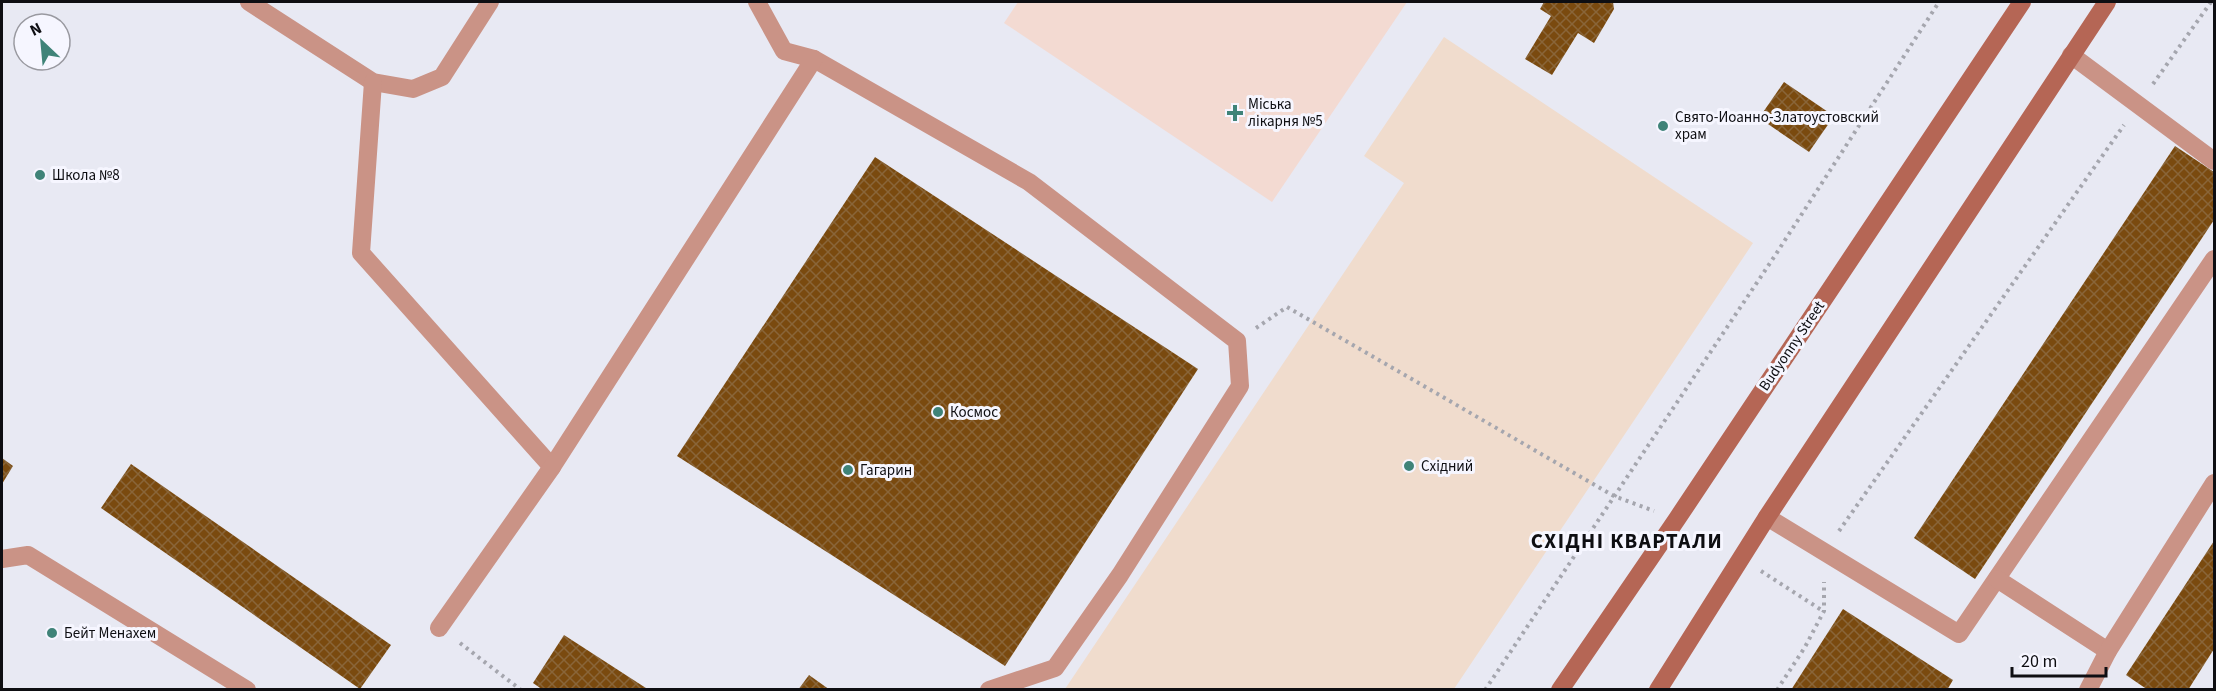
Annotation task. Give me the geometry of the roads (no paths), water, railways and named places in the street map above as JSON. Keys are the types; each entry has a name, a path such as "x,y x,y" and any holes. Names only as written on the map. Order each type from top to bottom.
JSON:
{"main road":[{"name":"Budyonny Street","path":"1560,690 1677,519 2022,2"},
{"path":"1658,690 1767,517 2107,2"}],"lane":[{"path":"249,2 374,82 413,89 442,77 490,2"},
{"path":"757,2 784,51 814,58 1029,182 1237,341 1240,386 1120,575 1055,668 989,690"},
{"path":"2071,55 2214,161"},
{"path":"439,628 552,467 814,58"},
{"path":"374,82 361,253 552,467"},
{"path":"1767,517 1959,634 2214,259"},
{"path":"2088,690 2108,651 2214,483"},
{"path":"2,559 28,555 247,690"},
{"path":"1997,579 2108,651"}],"place":[{"name":"Міська лікарня №5","path":"1235,113"},
{"name":"Свято-Иоанно-Златоустовский храм","path":"1663,126"},
{"name":"Школа №8","path":"40,175"},
{"name":"Космос","path":"938,412"},
{"name":"Східний","path":"1409,466"},
{"name":"Гагарин","path":"848,470"},
{"name":"Бейт Менахем","path":"52,633"}],"district":[{"name":"СХІДНІ КВАРТАЛИ","path":"1627,541"}]}
